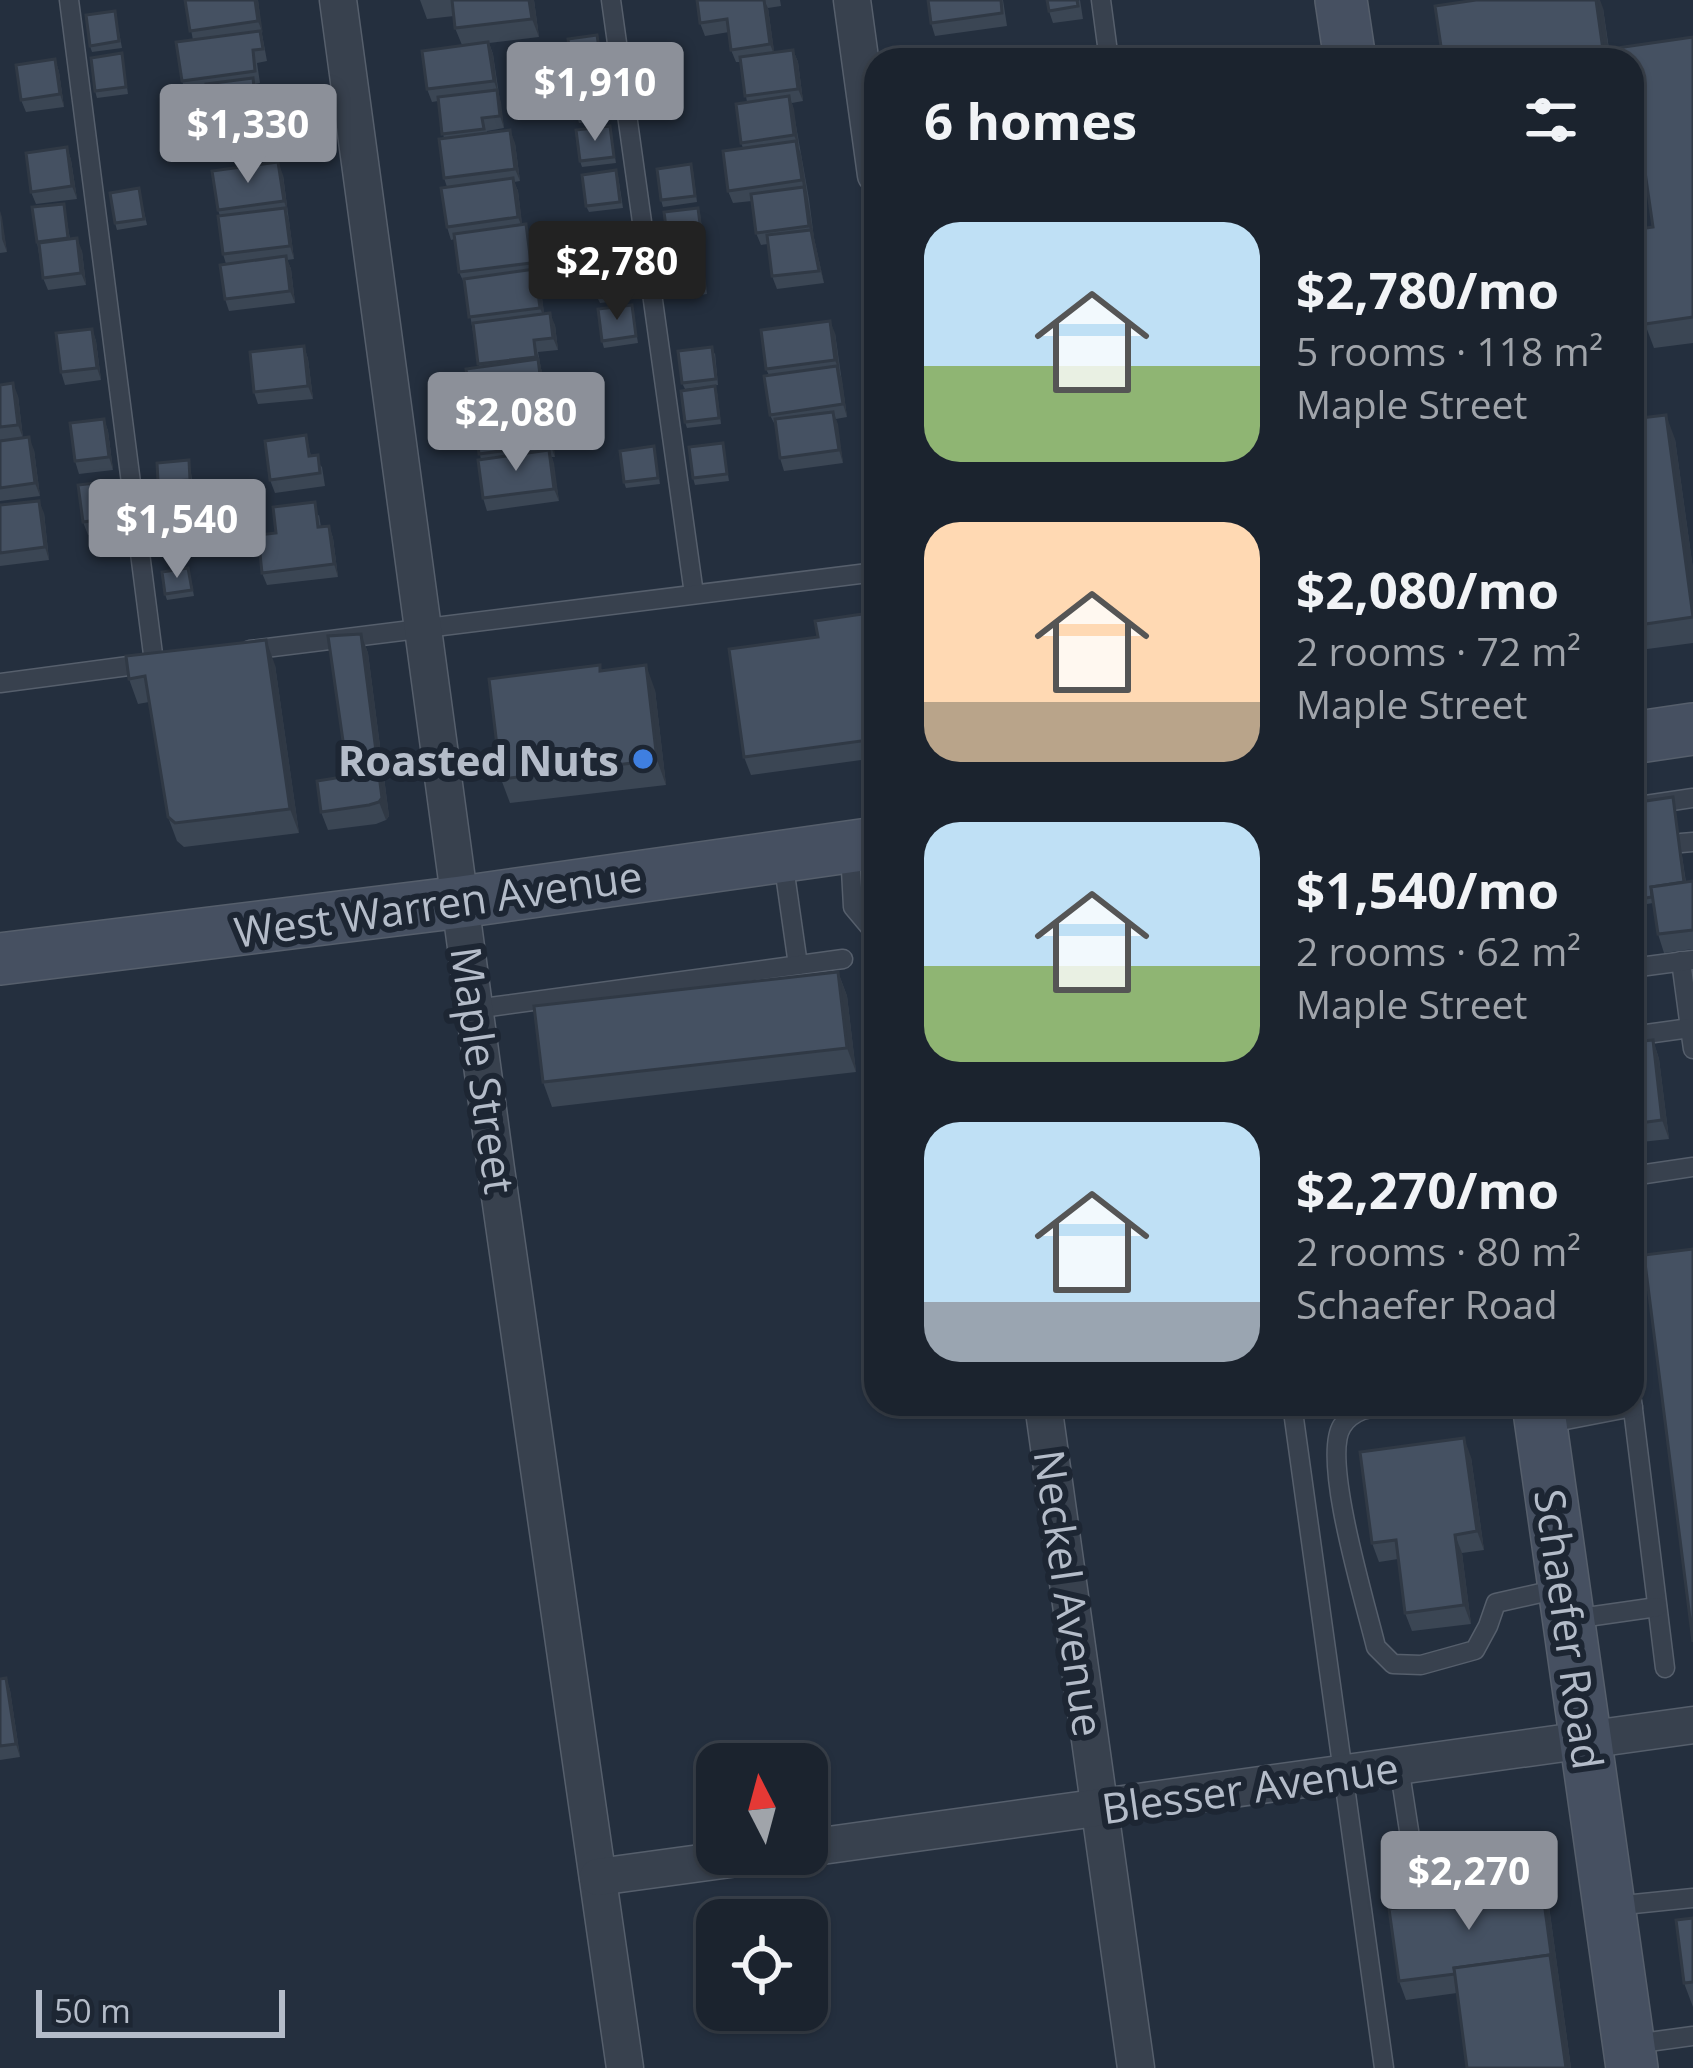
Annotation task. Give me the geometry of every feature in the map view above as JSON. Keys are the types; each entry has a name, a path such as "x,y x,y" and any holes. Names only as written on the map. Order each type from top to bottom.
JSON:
{"main road":[{"path":"1341,0 1347,48"},
{"path":"1644,736 1693,729"},
{"name":"West Warren Avenue","path":"0,959 461,902 863,844"},
{"name":"Schaefer Road","path":"1539,1416 1631,2056"}],"street":[{"name":"Maple Street","path":"338,0 625,2068"},
{"path":"852,0 864,88"},
{"name":"Neckel Avenue","path":"1045,1416 1136,2068"},
{"name":"Blesser Avenue","path":"828,1845 1586,1740 1692,1733"},
{"path":"598,1877 696,1864"}],"lane":[{"path":"69,0 154,662"},
{"path":"611,0 694,594"},
{"path":"1101,0 1107,48"},
{"path":"242,651 864,573"},
{"path":"0,682 176,659"},
{"path":"1644,805 1693,798"},
{"path":"863,844 853,907 864,920"},
{"path":"782,856 798,965"},
{"path":"475,1009 843,959"},
{"path":"1644,966 1687,961 1693,1048"},
{"path":"1644,1034 1690,1028"},
{"path":"1644,1174 1693,1167"},
{"path":"1644,1267 1693,1261"},
{"path":"1294,1416 1384,2068"},
{"path":"1349,1416 1337,1431 1337,1486 1376,1647 1393,1664 1420,1664 1475,1650 1496,1603 1657,1607"},
{"path":"1633,1416 1665,1668"},
{"path":"1399,1766 1414,1863 1512,1850"},
{"path":"1610,1906 1693,1898"},
{"path":"1631,2056 1693,2036"}],"building":[{"path":"185,0 255,0 258,21 190,31"},
{"path":"452,0 529,0 532,19 455,28"},
{"path":"697,0 764,0 770,44 731,50 727,19 700,23"},
{"path":"928,0 1001,0 1002,13 931,23"},
{"path":"1047,0 1077,0 1078,6 1049,11"},
{"path":"1476,0 1596,0 1603,48 1441,48 1435,6"},
{"path":"115,11 119,41 90,46 86,15"},
{"path":"260,31 263,49 253,50 255,71 182,81 176,42"},
{"path":"597,35 602,67 572,71 568,39"},
{"path":"1693,37 1693,317 1645,324 1644,228 1653,227 1644,165 1644,48 1617,48"},
{"path":"488,42 494,81 427,89 422,51"},
{"path":"793,50 798,89 745,96 740,57"},
{"path":"122,53 126,87 95,91 91,58"},
{"path":"55,59 60,94 21,100 16,65"},
{"path":"253,78 257,114 210,120 206,84"},
{"path":"603,81 606,114 577,116 574,83"},
{"path":"497,90 500,116 482,118 484,129 442,134 438,97"},
{"path":"789,96 794,135 741,143 736,104"},
{"path":"610,126 614,157 580,161 576,130"},
{"path":"510,130 515,169 444,178 439,139"},
{"path":"796,141 802,180 728,191 723,151"},
{"path":"67,147 72,186 31,192 26,153"},
{"path":"278,162 284,201 218,210 212,171"},
{"path":"691,164 695,196 661,200 657,169"},
{"path":"616,170 620,202 586,206 582,175"},
{"path":"513,178 518,217 447,227 441,188"},
{"path":"804,187 809,226 756,233 751,194"},
{"path":"139,188 144,219 115,223 110,193"},
{"path":"64,204 68,238 37,242 32,207"},
{"path":"285,208 290,246 223,254 218,216"},
{"path":"698,208 702,239 668,243 664,212"},
{"path":"526,224 531,263 459,272 454,234"},
{"path":"811,230 819,271 772,276 767,235"},
{"path":"77,238 81,273 43,278 39,243"},
{"path":"286,256 290,291 225,299 220,265"},
{"path":"701,256 705,288 671,292 667,261"},
{"path":"627,261 631,292 597,297 594,265"},
{"path":"535,269 540,308 469,317 464,279"},
{"path":"632,305 636,336 602,341 598,309"},
{"path":"550,313 553,338 534,340 536,357 478,364 473,323"},
{"path":"830,321 835,360 766,369 761,330"},
{"path":"92,329 97,368 61,372 56,333"},
{"path":"304,346 308,386 254,392 250,352"},
{"path":"712,347 716,379 682,383 678,351"},
{"path":"538,359 543,398 471,407 466,369"},
{"path":"837,366 843,404 770,415 764,376"},
{"path":"13,383 18,425 0,427 0,385"},
{"path":"715,386 719,418 685,422 681,391"},
{"path":"546,406 550,444 479,454 474,415"},
{"path":"833,412 839,450 780,458 775,419"},
{"path":"1666,415 1693,617 1644,624 1644,418"},
{"path":"104,419 109,457 75,461 70,423"},
{"path":"306,435 309,456 318,455 320,473 270,480 265,441"},
{"path":"29,437 35,483 0,488 0,441"},
{"path":"723,443 727,474 693,478 689,447"},
{"path":"654,446 658,478 624,482 620,451"},
{"path":"549,450 554,489 483,498 478,460"},
{"path":"189,460 190,480 158,482 157,463"},
{"path":"113,481 118,517 83,522 78,485"},
{"path":"39,501 45,547 0,553 0,505"},
{"path":"315,502 318,527 329,526 334,564 262,573 258,535 276,533 273,507"},
{"path":"188,568 192,590 165,594 162,572"},
{"path":"864,614 864,741 744,757 729,649 818,637 815,621"},
{"path":"361,634 382,798 369,805 321,812 317,781 348,776 328,636"},
{"path":"266,640 290,809 175,823 168,817 145,676 129,679 126,656"},
{"path":"600,665 600,671 646,665 657,760 501,779 489,679"},
{"path":"1673,797 1684,882 1651,887 1652,897 1644,898 1644,801"},
{"path":"1693,881 1693,930 1658,934 1651,887"},
{"path":"838,972 847,1048 543,1082 534,1006"},
{"path":"1653,1040 1662,1120 1644,1122 1644,1041"},
{"path":"1693,1249 1693,1642 1644,1255"},
{"path":"1464,1438 1477,1531 1455,1535 1464,1605 1405,1613 1396,1540 1372,1543 1360,1452"},
{"path":"6,1678 16,1744 0,1746 0,1679"},
{"path":"1542,1887 1552,1961 1550,1955 1399,1981 1389,1909"},
{"path":"1693,1918 1693,1982 1684,1983 1676,1920"},
{"path":"1550,1955 1566,2068 1467,2068 1454,1968"}],"place":[{"name":"Roasted Nuts","path":"643,759"}]}
